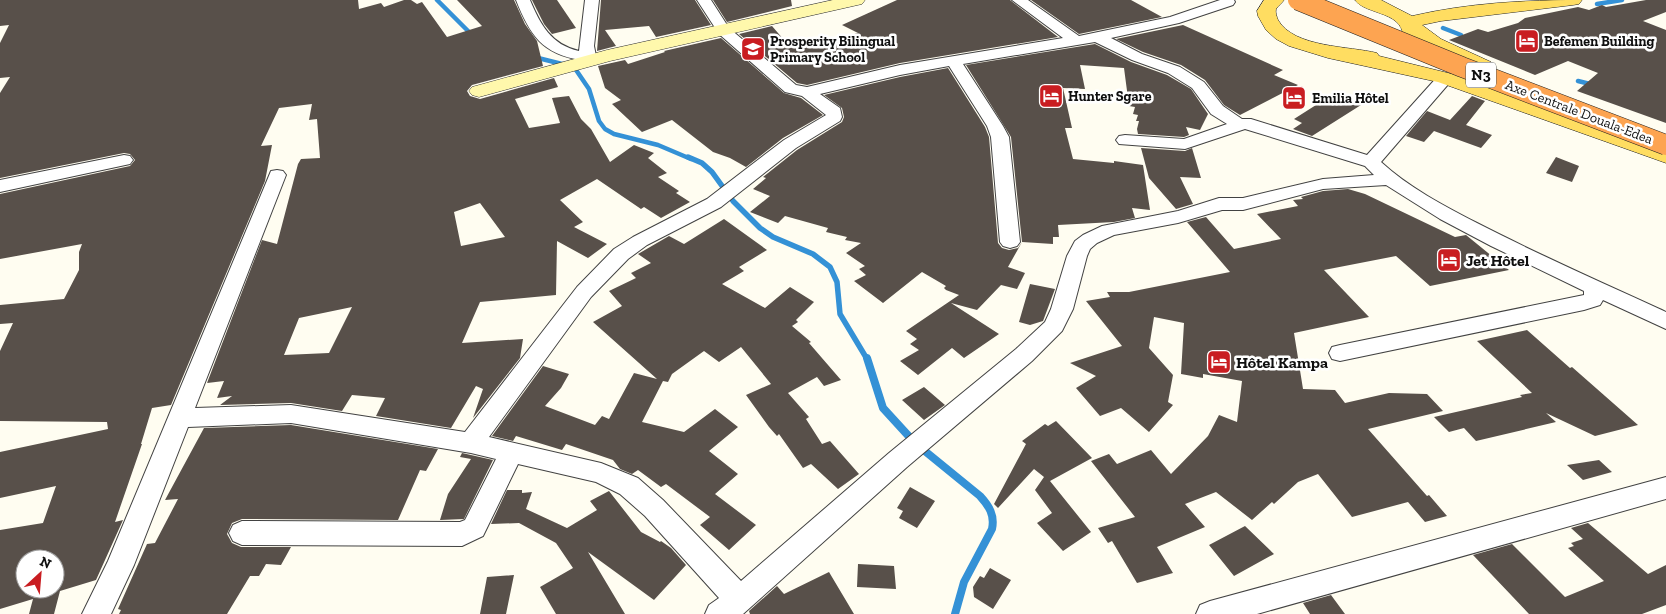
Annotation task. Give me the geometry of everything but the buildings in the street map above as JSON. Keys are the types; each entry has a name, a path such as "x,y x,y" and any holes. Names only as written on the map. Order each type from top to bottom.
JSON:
{"highway":[{"name":"Axe Centrale Douala-Edea","path":"1298,0 1470,70 1666,145"}],"main road":[{"path":"1248,0 1271,7 1273,26 1292,40 1321,50 1445,78 1666,156"},
{"path":"1411,14 1446,4 1488,0"},
{"path":"1367,1 1392,11 1411,14 1451,14 1573,0"},
{"path":"1353,56 1383,56 1405,50 1412,45 1415,39 1411,14"},
{"path":"1411,14 1434,43 1472,61 1666,134"},
{"path":"1451,14 1441,29 1441,34 1453,49 1472,61"},
{"path":"1501,97 1585,140 1666,173"}],"street":[{"path":"523,0 536,31 545,40 582,62"},
{"path":"582,62 592,0"},
{"path":"704,0 724,31 791,89 807,92 900,70 1097,37 1174,20 1228,2"},
{"path":"1019,0 1075,40"},
{"path":"479,91 582,62 724,31 844,1"},
{"path":"1097,37 1137,57 1174,70 1198,85 1217,110 1239,124"},
{"path":"954,61 1000,137 1010,242"},
{"path":"1371,162 1445,78"},
{"path":"471,443 584,292 621,254 640,241 720,199 752,176 790,144 834,117 834,112 807,92"},
{"path":"1125,140 1185,144 1239,124 1252,124 1371,162 1389,179 1447,215 1498,242 1666,321"},
{"path":"0,186 124,160"},
{"path":"96,614 120,565 276,175"},
{"path":"180,418 291,414 471,443 601,473 629,486 654,508 729,607 898,460 1024,355 1054,326 1062,309 1077,256 1082,246 1099,234 1209,209 1219,204 1243,204 1323,184 1389,179"},
{"path":"1340,354 1584,303 1592,300 1595,296 1594,287"},
{"path":"242,533 462,534 474,528 512,451"},
{"path":"1210,614 1666,488"}],"waterway":[{"path":"437,0 473,36"},
{"path":"1597,4 1622,0"},
{"path":"1443,28 1461,35"},
{"path":"534,57 574,67 589,89 599,121 605,129 614,134 658,145 691,159"},
{"path":"1578,81 1594,85"},
{"path":"688,157 702,163 712,172 733,201 760,228 773,237 813,254 830,267 837,282 840,314 867,359"},
{"path":"867,358 883,408 915,443 980,496 989,507 992,515 992,529 964,582 955,614"}],"place":[{"name":"Befemen Building","path":"1527,41"},
{"name":"Prosperity Bilingual Primary School","path":"753,49"},
{"name":"Hunter Sgare","path":"1051,96"},
{"name":"Emilia Hôtel","path":"1294,98"},
{"name":"Jet Hôtel","path":"1449,260"},
{"name":"Hôtel Kampa","path":"1219,362"}]}
